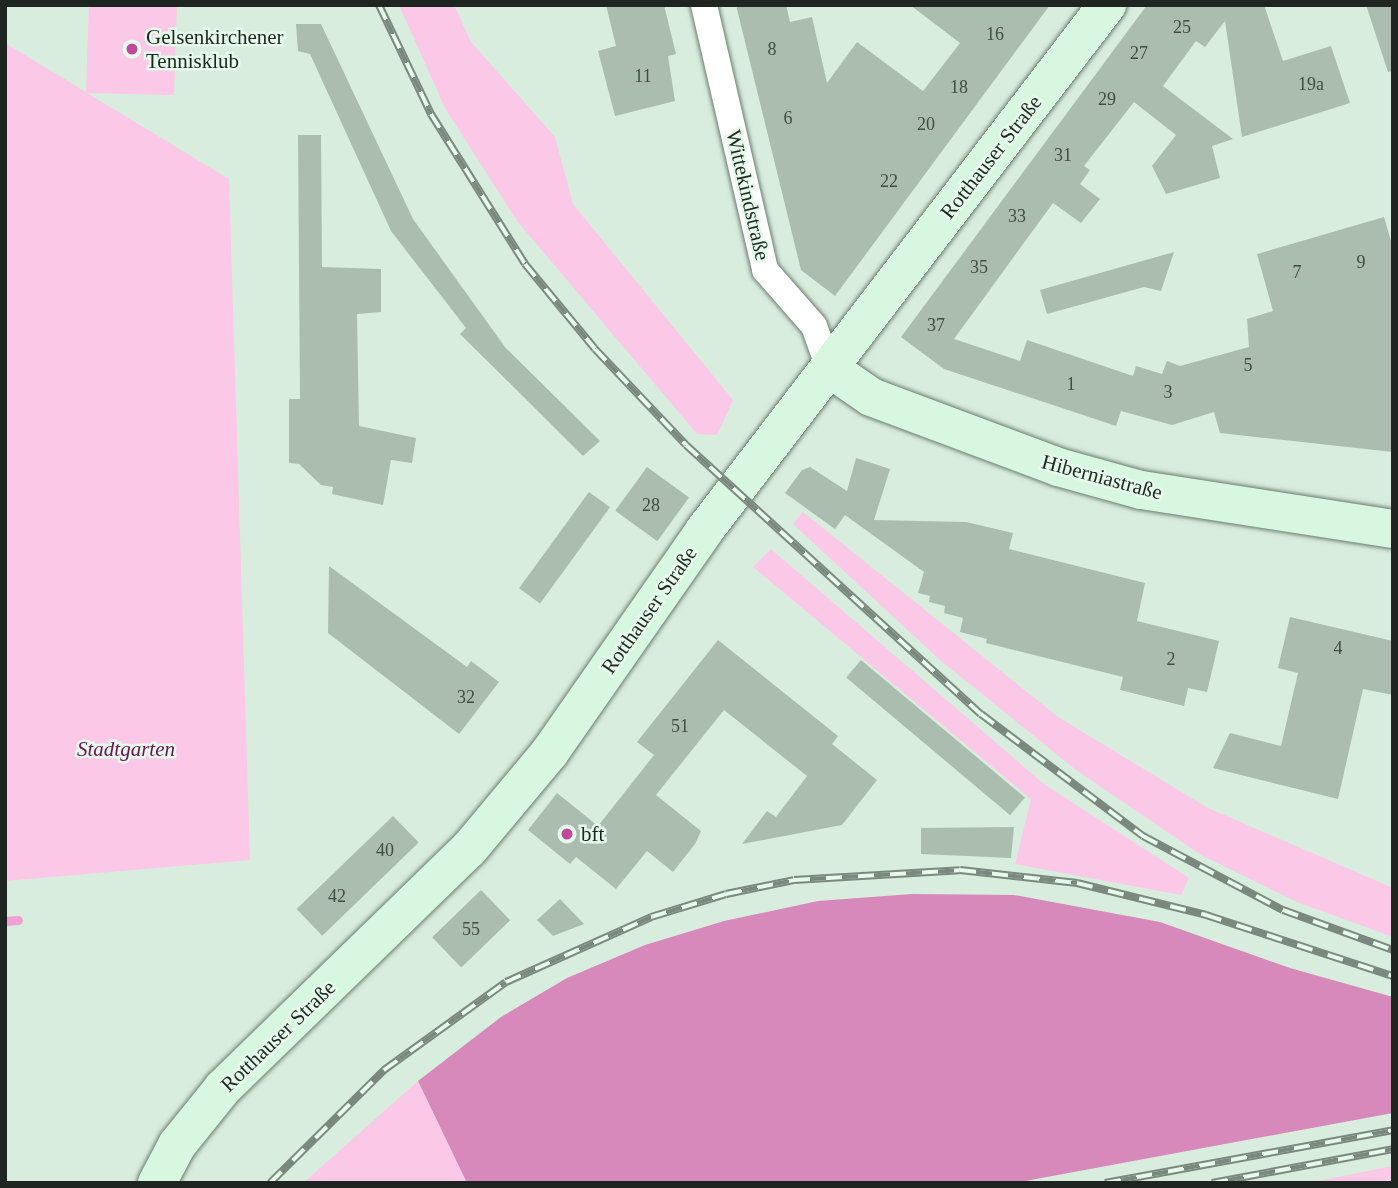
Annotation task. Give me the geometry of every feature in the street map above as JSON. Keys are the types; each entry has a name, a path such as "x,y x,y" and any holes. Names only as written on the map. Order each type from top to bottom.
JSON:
{"main road":[{"name":"Rotthauser Straße","path":"157,1183 177,1145 223,1088 459,859 542,762 704,531 1107,5"},
{"name":"Hiberniastraße","path":"829,368 872,397 1058,467 1153,492 1393,529"}],"street":[{"name":"Wittekindstraße","path":"704,5 765,270 814,326 829,368"}],"green space":[{"name":"Stadtgarten","path":"89,5 177,5 174,95 87,93 229,179 250,860 5,881 5,43 86,92"},
{"path":"399,5 454,5 471,42 555,137 573,204 733,400 717,435 697,434 517,221 445,108"},
{"path":"803,512 1058,717 1208,808 1393,888 1393,937 1297,902 1201,855 1076,770 940,660 793,524"},
{"path":"771,549 1044,784 1189,878 1181,895 1015,864 1031,799 753,567"},
{"path":"418,1081 467,1183 303,1183"},
{"path":"1393,1166 1393,1183 1307,1183"}],"shaded area":[{"path":"912,894 1014,895 1160,922 1290,968 1393,997 1393,1113 1014,1183 467,1183 418,1081 501,1017 567,978 645,945 724,921 818,901"}],"building":[{"path":"606,5 664,5 676,54 668,56 675,101 615,116 598,51 616,46"},
{"path":"736,5 786,5 790,22 812,17 827,83 857,42 923,91 960,43 910,5 1050,5 835,296 801,270"},
{"path":"1147,5 1264,5 1283,61 1331,46 1350,103 1242,137 1225,21 1205,47 1196,41 1163,86 1233,139 1212,146 1220,178 1166,194 1152,166 1176,135 1134,102 1084,166 1090,170 1080,184 1100,199 1081,223 1053,203 954,339 1020,361 1027,340 1133,376 1136,366 1162,374 1167,361 1180,366 1249,347 1247,319 1273,311 1257,254 1384,217 1393,248 1393,452 1220,433 1214,412 1172,425 1121,411 1116,426 944,369 901,337"},
{"path":"1366,5 1393,5 1393,71 1388,72"},
{"path":"296,24 321,24 413,219 505,347 600,441 583,456 460,334 466,328 391,231 310,54 298,51"},
{"path":"298,135 321,135 322,267 381,269 381,312 357,314 359,426 416,438 412,463 391,460 383,505 332,494 333,487 321,485 299,464 289,463 289,399 300,399"},
{"path":"1174,252 1161,291 1144,287 1047,314 1040,290"},
{"path":"856,458 890,469 874,520 966,522 1013,533 1009,549 1145,583 1137,621 1219,641 1207,692 1188,688 1184,706 1120,690 1123,677 986,643 987,639 960,632 963,618 944,613 945,606 929,602 930,596 918,593 924,572 845,515 835,529 785,493 802,470 810,467 847,491"},
{"path":"647,467 689,498 657,541 615,511"},
{"path":"589,492 610,507 540,604 519,588"},
{"path":"329,566 467,667 471,661 499,682 459,734 328,633"},
{"path":"1290,617 1393,641 1393,695 1363,689 1338,799 1213,768 1230,733 1281,746 1298,673 1278,668"},
{"path":"718,640 838,736 832,744 877,780 842,825 742,844 767,811 776,817 807,776 724,710 656,795 701,831 695,844 673,872 647,851 616,889 576,857 570,864 528,830 557,793 598,826 654,755 637,742"},
{"path":"861,660 1025,798 1010,815 846,678"},
{"path":"393,816 419,843 322,936 297,909"},
{"path":"1014,827 1011,858 921,854 921,828"},
{"path":"481,890 510,920 461,967 432,937"},
{"path":"560,899 584,924 553,936 537,920"}],"waterway":[{"path":"5,921 18,920"}],"railway":[{"path":"379,5 431,114 525,264 595,349 686,445 981,714 1143,836 1283,910 1393,950"},
{"path":"270,1183 384,1070 506,982 651,917 726,894 794,880 960,870 1077,883 1206,915 1393,976"},
{"path":"1105,1183 1393,1130"},
{"path":"1212,1183 1393,1149"}],"place":[{"name":"Gelsenkirchener Tennisklub","path":"132,49"},
{"name":"bft","path":"567,834"}]}
